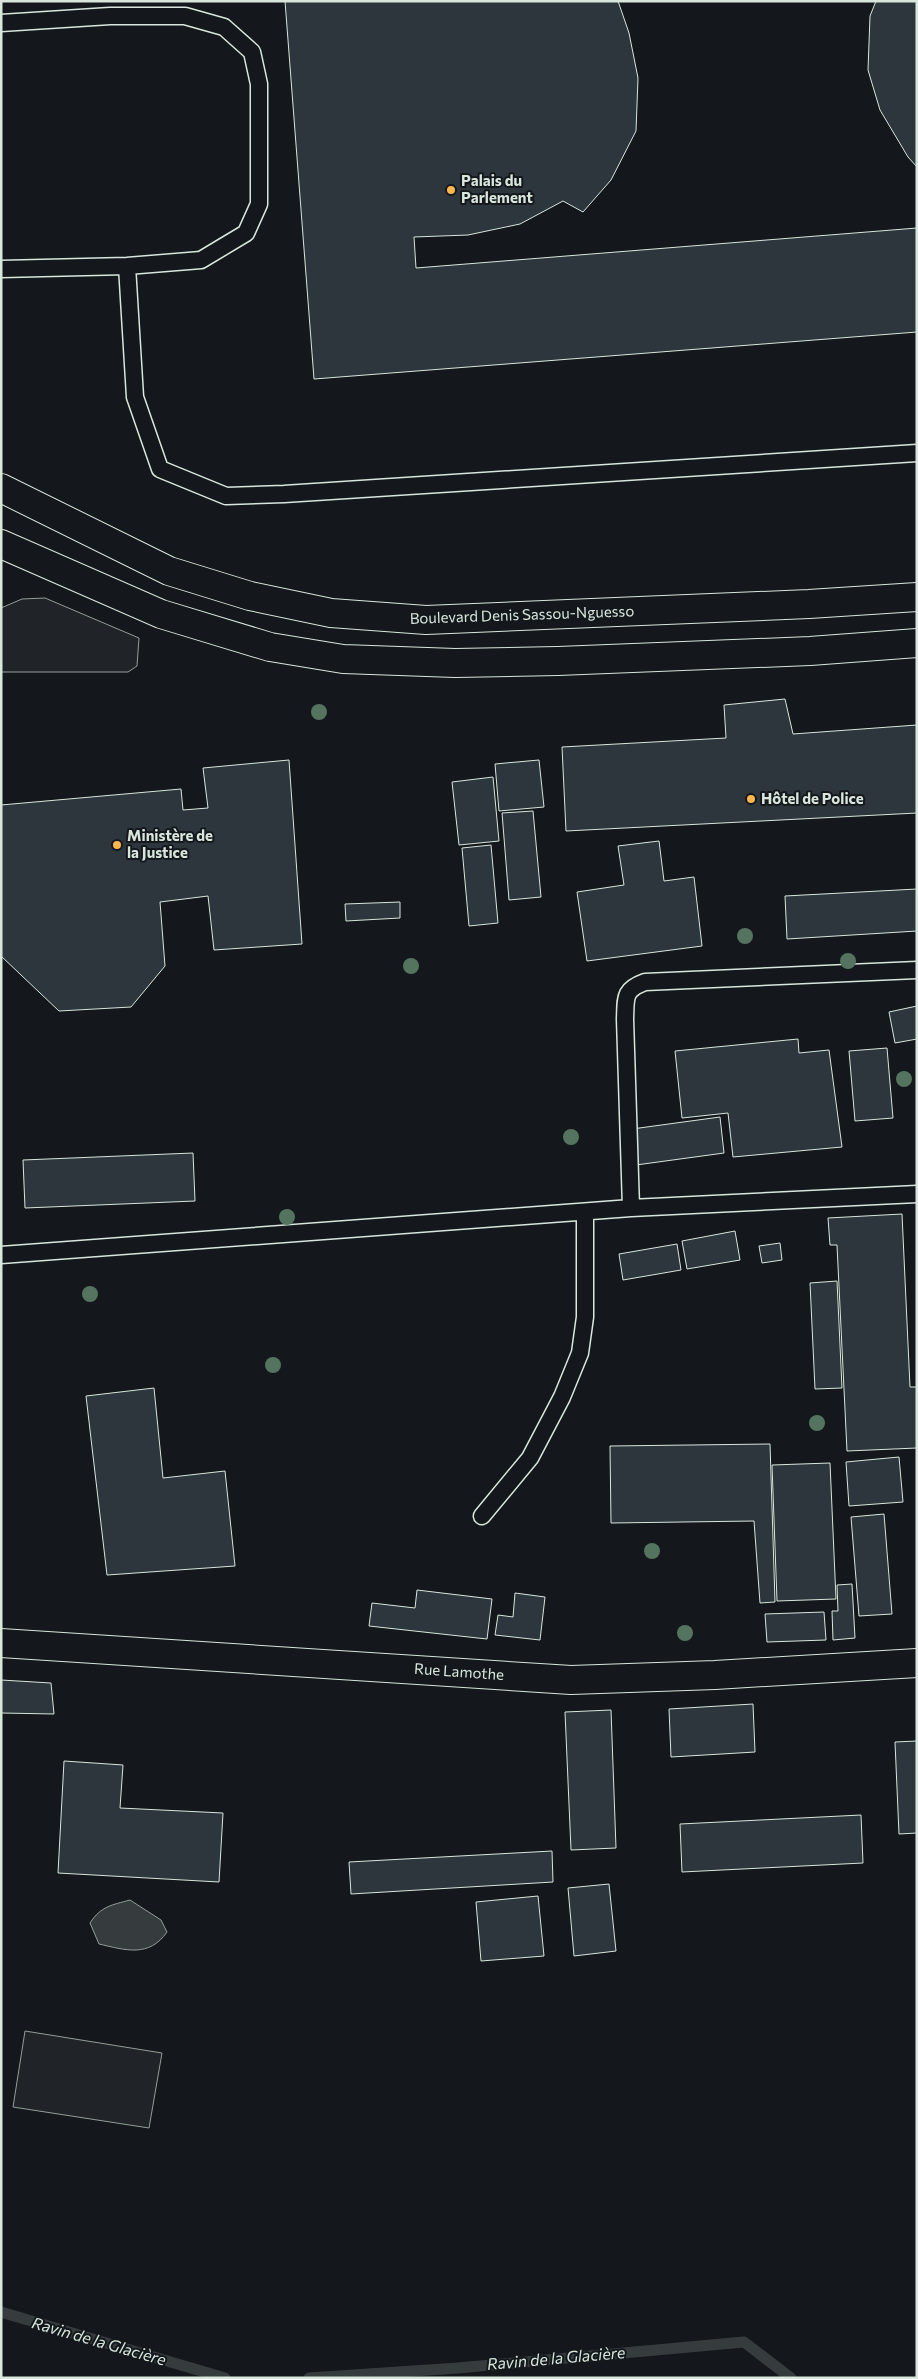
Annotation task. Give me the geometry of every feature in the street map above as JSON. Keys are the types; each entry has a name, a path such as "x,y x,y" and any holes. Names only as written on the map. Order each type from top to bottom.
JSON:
{"main road":[{"name":"Boulevard Denis Sassou-Nguesso","path":"1,488 169,570 250,596 331,613 436,619 809,604 917,597"},
{"path":"1,544 161,614 270,646 343,659 455,663 558,661 810,650 917,643"},
{"name":"Rue Lamothe","path":"1,1643 571,1680 917,1663"}],"lane":[{"path":"1,23 109,8 185,16 224,27 252,52 259,84 259,204 246,233 201,260 127,266 1,269"},
{"path":"127,266 135,397 160,469 226,496 284,494 917,453"},
{"path":"631,1208 625,1019 626,995 633,986 645,982 917,970"},
{"path":"1,1255 631,1208 917,1194"},
{"path":"482,1516 530,1458 562,1397 580,1353 585,1317 584,1212"}],"shaded area":[{"path":"45,598 139,638 137,666 128,672 1,672 1,608 22,599"},
{"path":"130,1900 161,1920 167,1932 152,1946 144,1949 127,1950 99,1944 90,1923 94,1917 112,1905"},
{"path":"25,2031 162,2053 149,2128 13,2107"}],"building":[{"name":"Palais du Parlement","path":"285,1 618,1 629,33 638,78 636,131 611,180 583,212 563,201 520,224 468,235 414,237 416,268 917,228 917,332 314,379"},
{"path":"876,1 917,1 917,167 908,157 880,110 868,70 870,16"},
{"path":"785,699 793,734 917,725 917,813 566,831 562,747 726,738 724,705"},
{"path":"289,760 302,944 214,950 208,896 160,902 165,966 131,1007 59,1011 1,956 1,805 181,789 183,810 208,808 203,768"},
{"path":"539,760 544,807 499,811 495,764"},
{"path":"493,777 499,841 459,845 452,782"},
{"path":"533,811 541,897 509,900 502,813"},
{"path":"659,841 664,881 694,877 702,946 587,961 577,892 624,885 618,846"},
{"path":"491,845 498,923 469,926 462,848"},
{"path":"917,889 917,931 787,939 785,896"},
{"path":"400,902 400,918 346,921 345,904"},
{"path":"917,1006 917,1039 895,1043 889,1012"},
{"path":"798,1039 799,1053 829,1050 842,1147 733,1157 728,1113 682,1118 675,1051"},
{"path":"887,1048 893,1118 855,1121 849,1051"},
{"path":"720,1117 724,1153 636,1165 632,1129"},
{"path":"193,1153 195,1201 25,1208 23,1160"},
{"path":"902,1214 910,1387 917,1387 917,1448 847,1451 837,1245 830,1245 828,1218"},
{"path":"735,1231 740,1260 687,1269 682,1241"},
{"path":"780,1243 782,1260 762,1263 759,1246"},
{"path":"677,1244 681,1270 623,1280 619,1254"},
{"path":"837,1281 842,1388 815,1389 810,1283"},
{"path":"154,1388 163,1478 225,1471 235,1566 107,1575 86,1396"},
{"path":"770,1444 775,1602 760,1603 754,1521 611,1523 610,1446"},
{"path":"899,1457 903,1502 849,1506 846,1462"},
{"path":"830,1463 836,1599 777,1601 772,1465"},
{"path":"884,1514 892,1614 859,1616 851,1517"},
{"path":"852,1584 855,1638 833,1640 832,1611 838,1611 837,1585"},
{"path":"417,1590 492,1599 487,1639 369,1626 372,1603 415,1608"},
{"path":"515,1593 545,1597 540,1640 495,1635 498,1615 513,1617"},
{"path":"824,1612 826,1640 767,1642 765,1614"},
{"path":"1,1680 51,1683 54,1714 1,1713"},
{"path":"753,1704 755,1752 671,1757 669,1709"},
{"path":"611,1710 616,1848 571,1850 565,1712"},
{"path":"917,1741 917,1833 899,1834 895,1742"},
{"path":"64,1761 123,1765 120,1808 223,1813 219,1882 58,1873"},
{"path":"861,1815 863,1863 682,1872 680,1824"},
{"path":"552,1851 553,1882 351,1894 349,1862"},
{"path":"609,1884 616,1951 574,1956 568,1888"},
{"path":"538,1896 544,1956 481,1961 476,1902"}],"waterway":[{"name":"Ravin de la Glacière","path":"1,2312 225,2378"},
{"name":"Ravin de la Glacière","path":"309,2378 458,2368 744,2342 791,2378"}],"place":[{"name":"Palais du Parlement","path":"451,190"},
{"name":"Hôtel de Police","path":"751,799"},
{"name":"Ministère de la Justice","path":"117,845"}]}
